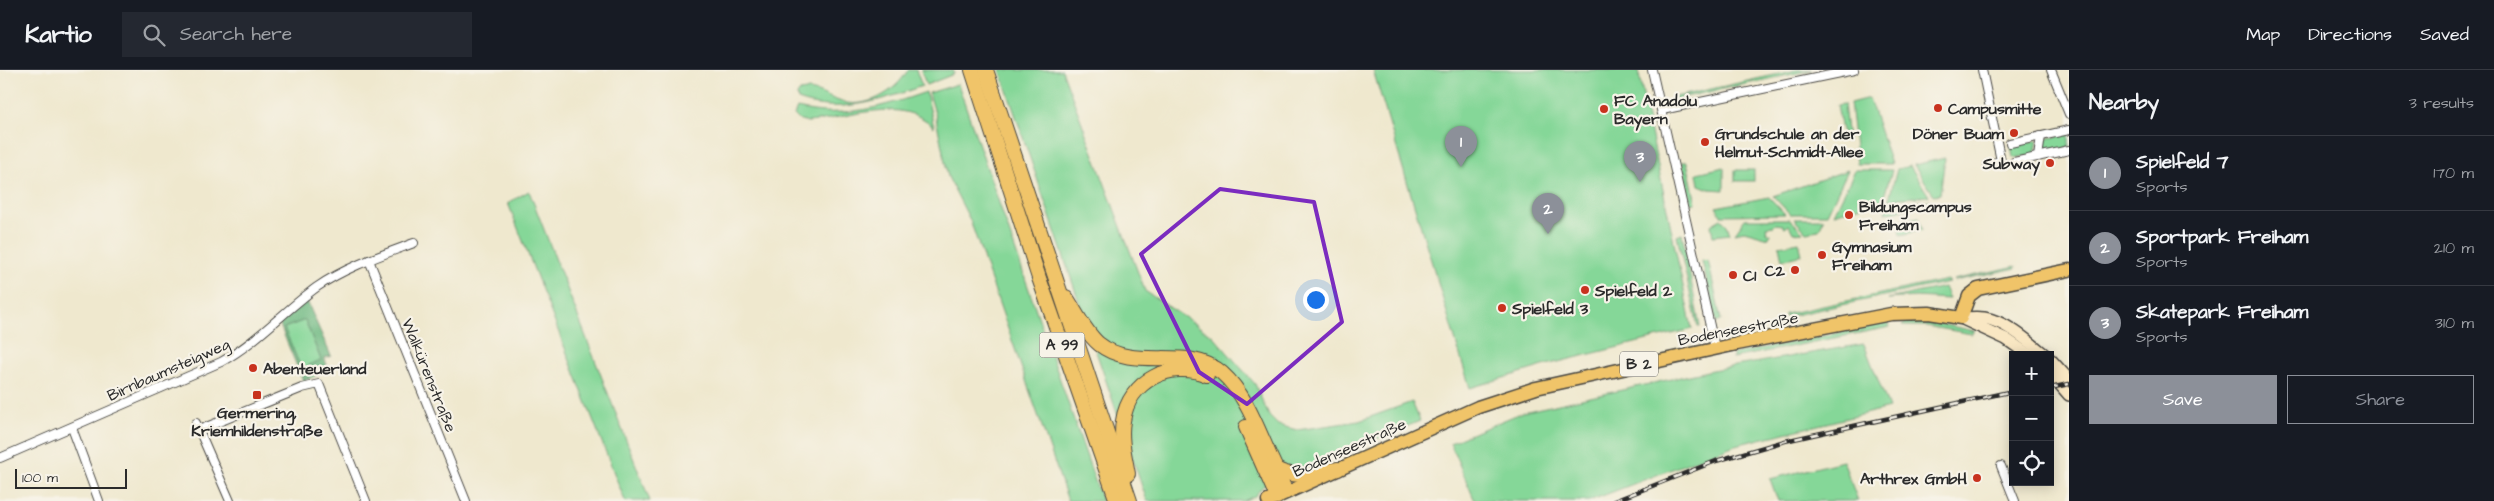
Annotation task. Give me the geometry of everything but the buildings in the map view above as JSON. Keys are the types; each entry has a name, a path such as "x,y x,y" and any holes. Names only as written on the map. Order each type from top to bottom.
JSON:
{"highway":[{"name":"A 99","path":"972,70 1036,269 1116,498"},
{"name":"A 99","path":"986,70 1053,275 1131,501"},
{"path":"1053,275 1086,328 1098,343 1114,353 1135,358 1185,359 1202,362 1220,372 1236,387 1244,400 1262,450"},
{"path":"1131,501 1123,446 1123,419 1131,398 1142,384 1158,374 1184,369 1198,371 1210,376 1222,385 1239,410 1272,470 1277,497"},
{"path":"1272,470 1301,475 1338,469"}],"main road":[{"path":"1961,318 1969,296 1978,289 2069,270"},
{"name":"Bodenseestraße","path":"1277,497 1509,396 1563,381 1715,348 1891,314 1929,313 1961,318"},
{"path":"1961,318 2006,339 2023,351"},
{"path":"1961,318 1984,318 1997,323 2024,338 2040,351"},
{"path":"2054,363 2069,380"},
{"path":"2054,378 2069,395"}],"street":[{"path":"1652,70 1715,348"},
{"path":"1662,110 1854,70"},
{"path":"1982,70 2001,161 1988,164"},
{"path":"2051,70 2067,103 2069,114"},
{"path":"2010,142 2069,130"},
{"path":"2038,157 2041,136"},
{"path":"2014,162 2069,150"},
{"name":"Birnbaumsteigweg","path":"0,458 213,366 243,350 316,288 369,260 414,243"},
{"name":"Walkürenstraße","path":"369,260 466,501"},
{"path":"230,501 198,426 302,388 319,384 366,501"},
{"path":"72,428 99,501"},
{"path":"2002,466 2015,501"}],"highlighted area":[{"path":"1220,189 1314,202 1342,322 1247,404 1199,372 1141,254"}],"green space":[{"path":"908,70 916,70 922,86 876,101 845,106 829,106 798,100 797,95 800,91 806,90 815,91 849,103 869,101 878,98 895,86"},
{"path":"921,70 953,70 954,74 926,85"},
{"path":"1000,70 1062,70 1145,291 1213,336 1255,384 1269,416 1278,425 1297,430 1359,421 1412,402 1420,421 1264,485 1255,496 1243,501 1147,501"},
{"path":"1373,70 1638,70 1692,329 1550,364 1470,388"},
{"path":"1797,70 1812,70 1680,98 1680,100 1676,101 1675,97"},
{"path":"958,84 1102,501 1068,501 970,220 948,177 929,93"},
{"path":"926,92 934,127 921,117 906,112 890,110 857,113 809,122 800,121 794,115 797,108 831,112 863,110"},
{"path":"1869,98 1891,164 1857,164 1850,103"},
{"path":"1844,104 1848,141 1844,141 1837,105"},
{"path":"2069,134 2069,148 2042,154 2044,139"},
{"path":"2038,140 2035,155 2013,158 2011,146"},
{"path":"1945,158 1940,194 1934,195 1914,165"},
{"path":"1682,162 1687,162 1696,203 1691,204"},
{"path":"1910,166 1929,196 1889,199 1897,169"},
{"path":"1724,167 1724,190 1709,189 1699,185 1697,173"},
{"path":"1735,170 1754,170 1754,181 1735,181"},
{"path":"1848,170 1827,214 1790,214 1773,196"},
{"path":"1855,170 1892,170 1883,200 1834,214"},
{"path":"529,191 650,501 625,501 508,203"},
{"path":"1769,197 1785,214 1721,215 1716,207"},
{"path":"1931,200 1932,203 1885,213 1888,204"},
{"path":"1919,217 1922,230 1901,235 1899,221"},
{"path":"1721,219 1727,225 1730,234 1713,236 1711,225"},
{"path":"1745,219 1790,219 1803,232 1793,233 1789,225 1785,228 1783,225 1776,224 1766,227 1767,233 1770,234 1769,238 1744,231 1735,233"},
{"path":"1794,219 1824,219 1819,230 1806,232"},
{"path":"1682,234 1700,327 1698,327 1677,236"},
{"path":"1799,242 1802,255 1782,260 1779,246"},
{"path":"1708,260 1721,320 1717,323 1702,261"},
{"path":"2016,266 2016,268 1953,280"},
{"path":"1947,280 1949,282 1785,317 1785,314"},
{"path":"1944,287 1949,299 1916,297 1888,299"},
{"path":"307,301 331,356 324,358 328,367 324,369 323,364 307,378 309,365 321,360 305,320 284,328 306,380 303,381 279,323"},
{"path":"305,320 321,360 307,378 323,364 328,370 306,380 284,328"},
{"path":"1905,322 1940,324 1975,331 1972,334 1926,326 1902,326"},
{"path":"1887,323 1890,327 1733,358 1733,354"},
{"path":"1864,344 1889,408 1735,445 1589,501 1475,501 1450,443 1523,412 1712,370"},
{"path":"1843,461 1858,501 1778,501 1770,479"}],"railway":[{"path":"2054,387 2069,384"},
{"path":"1614,501 1716,461 1785,441 2009,392"}],"place":[{"name":"Campusmitte","path":"1938,108"},
{"name":"FC Anadolu Bayern","path":"1604,109"},
{"name":"Döner Buam","path":"2014,133"},
{"name":"Grundschule an der Helmut-Schmidt-Allee","path":"1705,142"},
{"name":"Subway","path":"2050,163"},
{"name":"Spielfeld 7","path":"1461,167"},
{"name":"Skatepark Freiham","path":"1640,182"},
{"name":"Bildungscampus Freiham","path":"1849,215"},
{"name":"Sportpark Freiham","path":"1548,234"},
{"name":"Gymnasium Freiham","path":"1822,255"},
{"name":"C2","path":"1795,270"},
{"name":"C1","path":"1733,275"},
{"name":"Spielfeld 2","path":"1585,290"},
{"name":"Spielfeld 3","path":"1502,308"},
{"name":"Abenteuerland","path":"253,368"},
{"name":"Germering, Kriemhildenstraße","path":"257,395"},
{"name":"Arthrex GmbH","path":"1977,478"}]}
